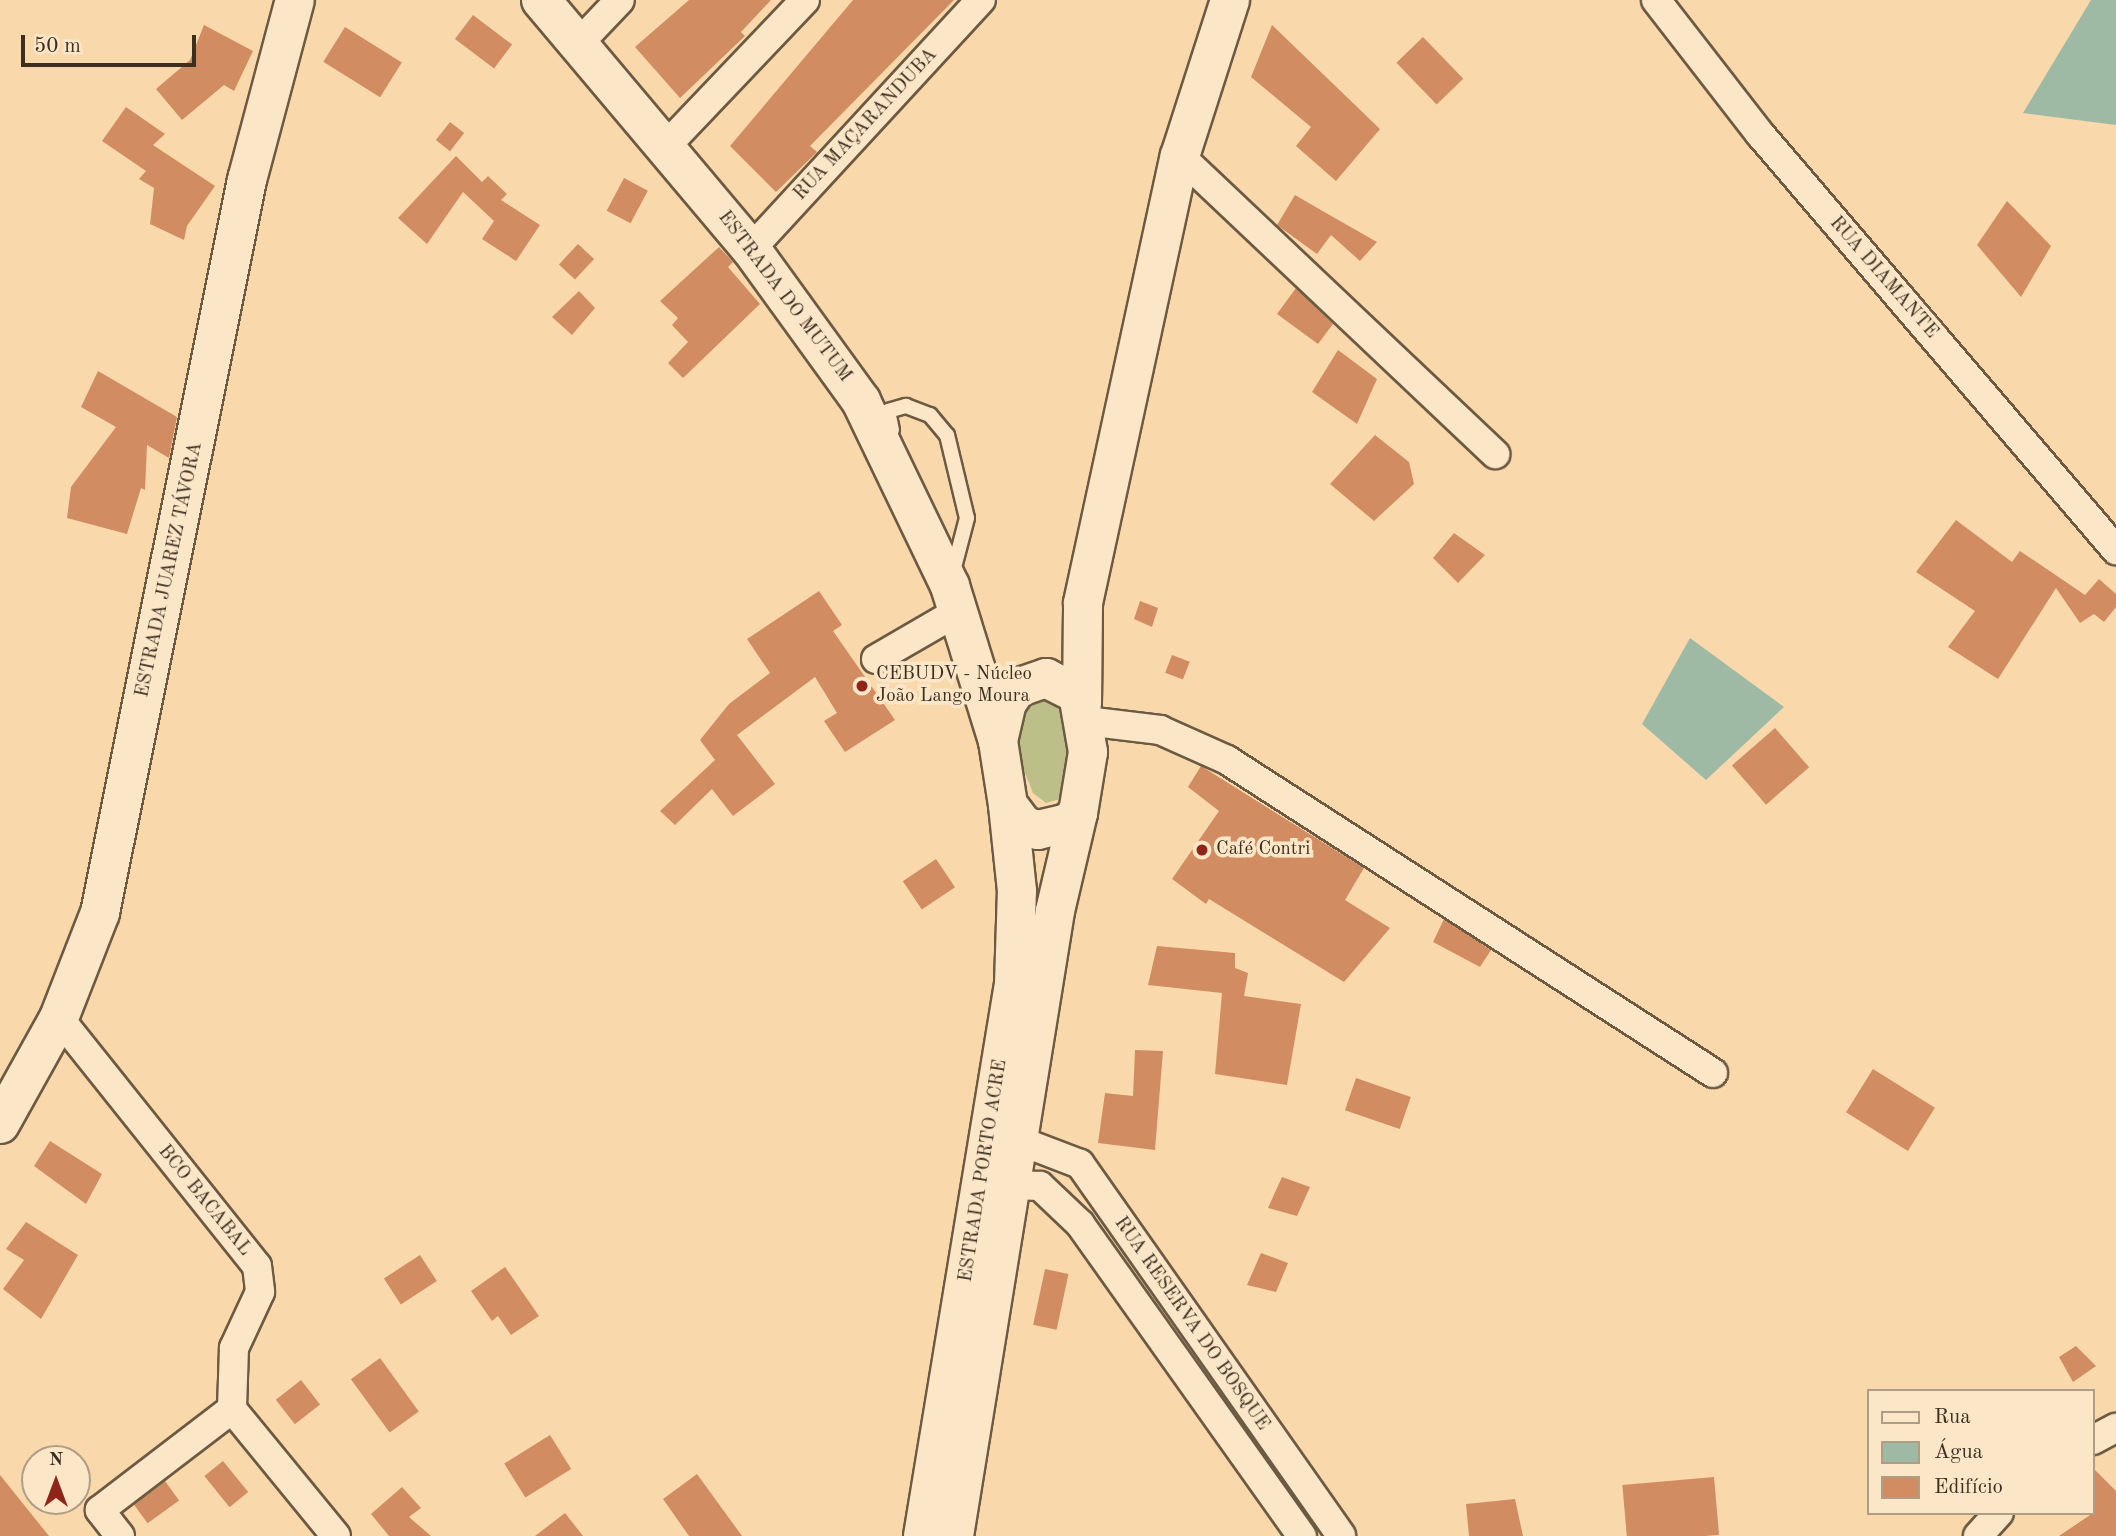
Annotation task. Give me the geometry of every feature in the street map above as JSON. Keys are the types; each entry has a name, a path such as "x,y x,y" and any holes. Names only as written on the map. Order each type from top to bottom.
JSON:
{"main road":[{"name":"ESTRADA JUAREZ TÁVORA","path":"0,1124 59,1018 87,956 120,832 247,180 295,0"},
{"name":"ESTRADA DO MUTUM","path":"541,0 667,145 751,249 861,401 958,597 999,741"},
{"path":"1083,603 1031,680 1007,703 999,741 1008,805 1024,826 1038,830 1069,823 1078,813 1085,789 1083,603 1180,156 1230,0"},
{"name":"ESTRADA DO MUTUM","path":"958,597 1031,680"},
{"path":"1031,680 1062,681 1084,713"},
{"name":"ESTRADA PORTO ACRE","path":"923,1536 1014,984 1017,891 1008,805"},
{"name":"ESTRADA PORTO ACRE","path":"954,1536 1020,1141 1055,911 1078,813"}],"street":[{"path":"579,43 620,0"},
{"path":"667,145 805,0"},
{"name":"RUA MAÇARANDUBA","path":"751,249 981,0"},
{"name":"RUA DIAMANTE","path":"1656,0 1760,135 2116,550"},
{"path":"1180,156 1494,454"},
{"path":"876,659 958,597"},
{"path":"1084,713 1160,730 1227,760 1713,1073"},
{"name":"BCO BACABAL","path":"59,1018 257,1266 260,1292 234,1348 232,1409"},
{"name":"RUA RESERVA DO BOSQUE","path":"1020,1141 1080,1164 1341,1536"},
{"name":"RUA RESERVA DO BOSQUE","path":"1012,1185 1040,1186 1080,1224 1302,1536"},
{"path":"120,1536 100,1510 232,1409 336,1536"},
{"path":"2095,1439 2116,1428"},
{"path":"1979,1536 1998,1515"}],"lane":[{"path":"906,406 930,415 947,435 967,519 958,597 887,421 888,411 906,406"}],"green space":[{"path":"1046,694 1059,702 1070,718 1068,788 1060,799 1046,803 1033,793 1015,748 1017,718 1029,700"}],"water":[{"path":"2091,0 2116,0 2116,125 2023,113"},
{"path":"1690,638 1784,707 1706,780 1642,724"}],"building":[{"path":"689,0 771,0 741,32 745,36 680,98 635,47"},
{"path":"853,0 954,0 810,146 817,152 776,192 730,146"},
{"path":"473,15 512,44 494,68 455,39"},
{"path":"204,25 253,51 234,91 224,85 182,120 156,89 190,60"},
{"path":"1272,25 1380,129 1336,181 1296,146 1311,127 1251,77"},
{"path":"345,27 402,63 380,97 323,62"},
{"path":"1423,37 1463,79 1437,104 1396,63"},
{"path":"126,107 165,134 153,145 215,186 187,226 184,240 150,224 154,188 139,179 146,171 102,141"},
{"path":"450,122 464,133 450,151 436,140"},
{"path":"456,156 482,182 488,176 507,194 501,200 540,225 516,261 482,239 494,221 463,192 427,244 398,218"},
{"path":"624,178 648,191 630,223 607,211"},
{"path":"1295,195 1377,242 1360,261 1331,235 1317,254 1277,225"},
{"path":"2007,201 2051,246 2021,297 1977,245"},
{"path":"578,244 594,259 575,279 559,264"},
{"path":"719,247 733,262 728,267 760,304 683,378 668,363 688,342 672,325 678,318 660,301"},
{"path":"1296,288 1333,324 1318,344 1277,314"},
{"path":"579,291 595,308 572,335 552,317"},
{"path":"1338,350 1377,379 1357,424 1312,392"},
{"path":"98,371 177,417 169,458 147,445 145,490 141,488 127,534 67,518 71,487 116,427 81,407"},
{"path":"1375,435 1409,462 1414,484 1374,521 1330,484"},
{"path":"1956,520 2012,562 2020,551 2085,595 2099,579 2116,594 2116,607 2104,622 2094,614 2080,623 2056,588 1998,679 1948,647 1975,611 1916,572"},
{"path":"1454,533 1485,555 1458,583 1433,558"},
{"path":"819,591 842,625 833,631 895,720 845,752 824,721 837,713 815,677 737,735 775,784 733,816 712,789 675,825 660,811 715,760 700,740 729,704 770,673 747,639"},
{"path":"1140,601 1158,608 1152,627 1134,619"},
{"path":"1172,655 1190,662 1183,680 1165,673"},
{"path":"1775,728 1809,767 1766,805 1732,765"},
{"path":"1201,766 1364,868 1345,900 1390,928 1344,982 1209,899 1206,904 1172,879 1219,811 1188,787"},
{"path":"936,859 955,887 922,910 903,881"},
{"path":"1444,919 1491,950 1480,967 1433,942"},
{"path":"1157,946 1235,953 1235,968 1248,973 1244,996 1301,1004 1287,1085 1215,1074 1222,993 1148,985"},
{"path":"1135,1050 1163,1051 1155,1150 1098,1143 1105,1093 1133,1096"},
{"path":"1873,1069 1935,1108 1908,1151 1846,1112"},
{"path":"1356,1078 1411,1097 1400,1129 1345,1110"},
{"path":"50,1141 102,1174 86,1204 34,1166"},
{"path":"1282,1177 1310,1187 1297,1216 1268,1208"},
{"path":"26,1222 78,1255 41,1319 3,1289 24,1260 6,1249"},
{"path":"1261,1253 1288,1263 1276,1292 1247,1285"},
{"path":"420,1255 437,1281 401,1304 384,1278"},
{"path":"505,1267 539,1316 511,1335 498,1316 492,1321 471,1291"},
{"path":"1045,1269 1068,1274 1057,1330 1033,1325"},
{"path":"2076,1346 2096,1366 2073,1382 2059,1357"},
{"path":"380,1358 419,1411 390,1433 351,1379"},
{"path":"301,1380 320,1404 295,1424 276,1400"},
{"path":"550,1435 571,1469 525,1498 504,1464"},
{"path":"223,1461 248,1492 230,1507 204,1476"},
{"path":"2095,1470 2116,1491 2116,1536 2059,1536 2090,1515 2095,1515"},
{"path":"697,1474 742,1536 689,1536 663,1499"},
{"path":"0,1475 21,1501 21,1515 32,1515 49,1536 0,1536"},
{"path":"1714,1477 1719,1535 1627,1536 1622,1485"},
{"path":"165,1481 179,1500 148,1523 133,1504"},
{"path":"402,1487 421,1508 409,1517 431,1536 389,1536 371,1514"},
{"path":"1515,1499 1523,1536 1469,1536 1466,1504"},
{"path":"565,1513 583,1536 535,1536"}],"place":[{"name":"CEBUDV - Núcleo João Lango Moura","path":"862,686"},
{"name":"Café Contri","path":"1202,850"}]}
